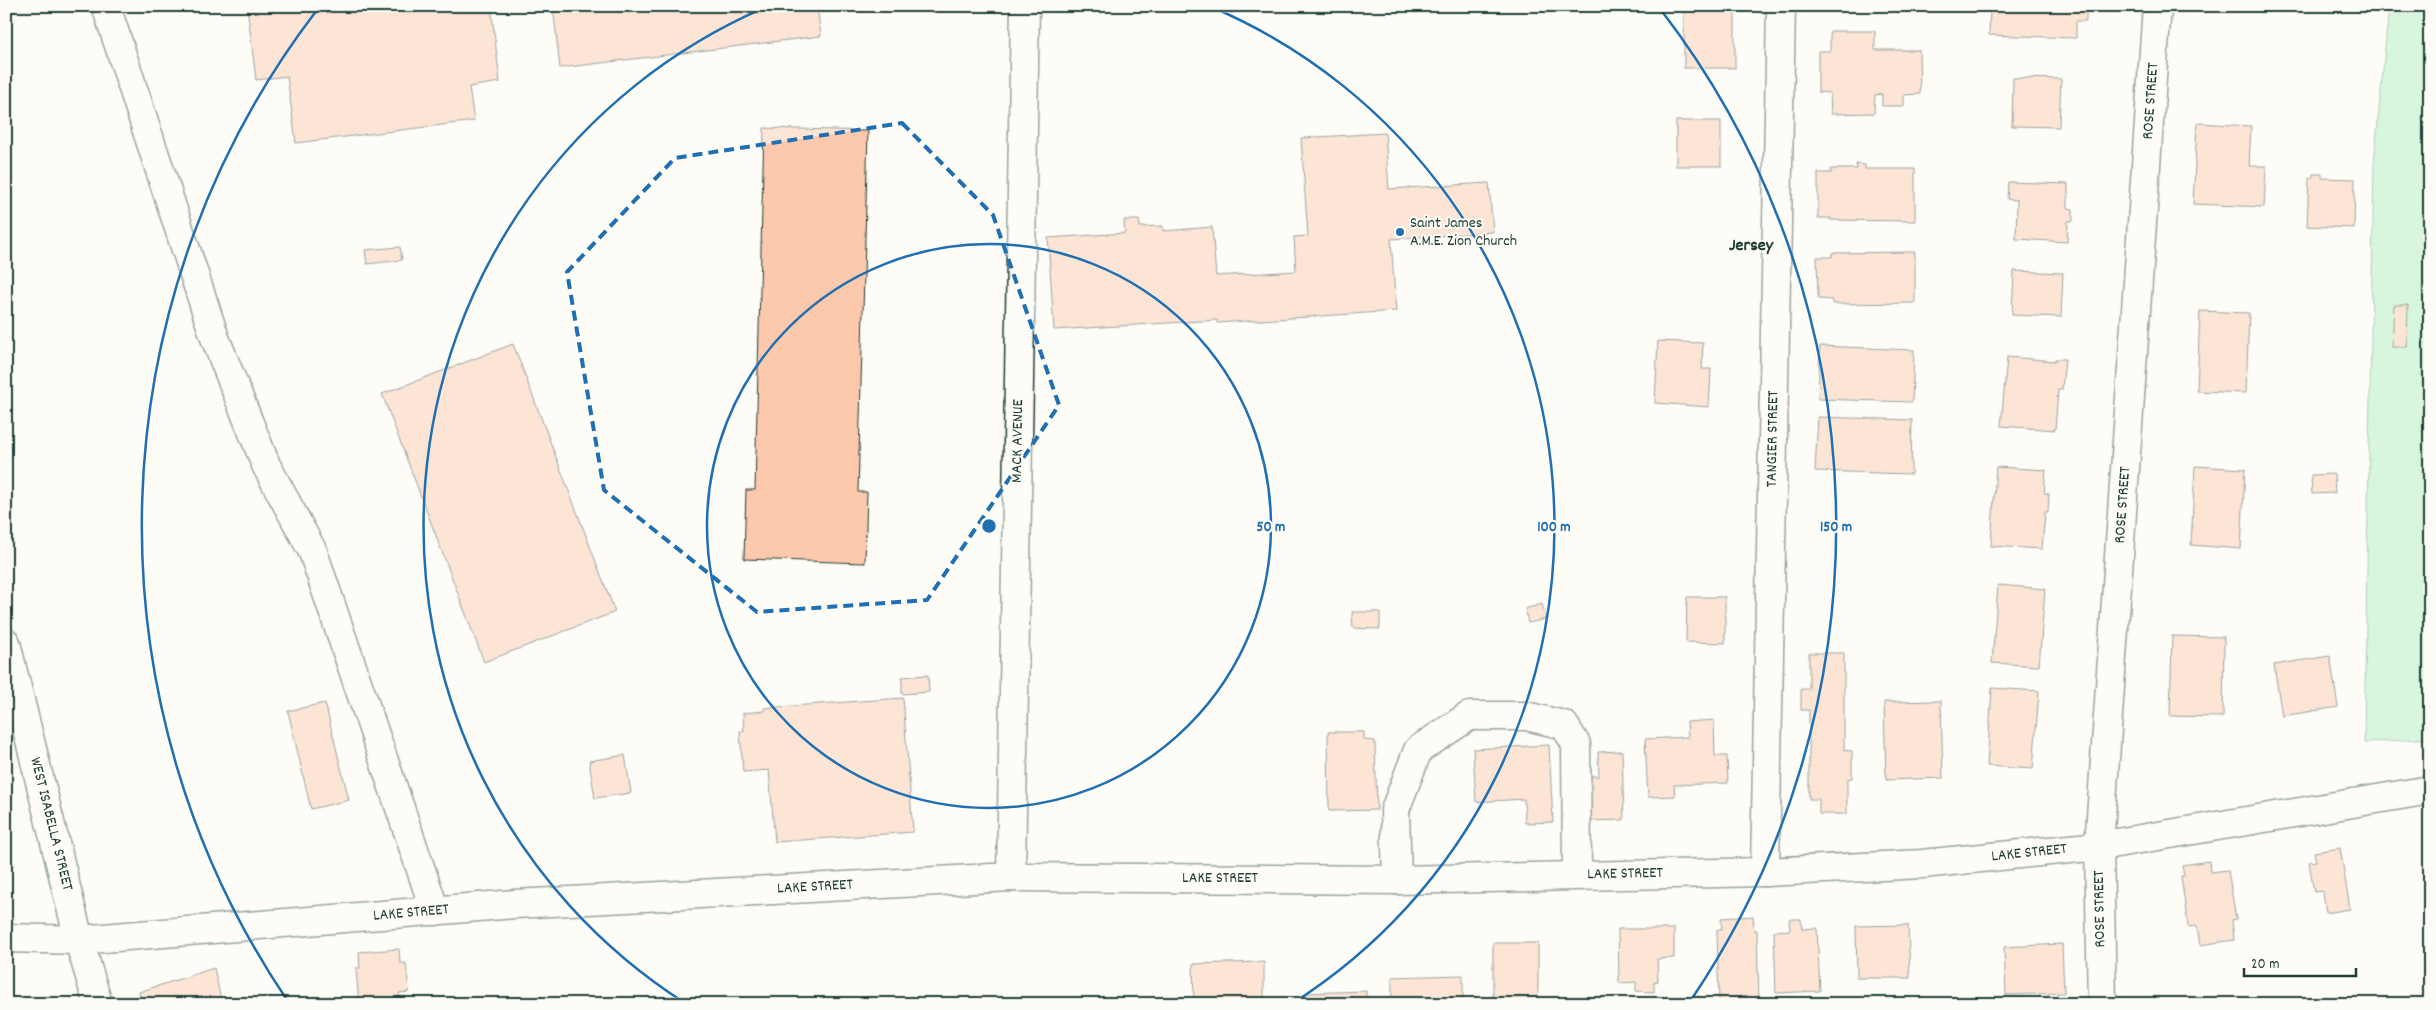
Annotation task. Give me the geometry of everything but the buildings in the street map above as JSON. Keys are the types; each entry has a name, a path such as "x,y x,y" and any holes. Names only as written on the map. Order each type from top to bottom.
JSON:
{"street":[{"path":"106,6 215,338 266,465 313,552 436,911"},
{"name":"MACK AVENUE","path":"1011,877 1025,6"},
{"name":"TANGIER STREET","path":"1765,872 1781,6"},
{"name":"ROSE STREET","path":"2102,1004 2099,846 2157,6"},
{"name":"WEST ISABELLA STREET","path":"6,643 79,940 98,1004"},
{"path":"1398,880 1395,810 1418,750 1469,716 1526,716 1564,725 1576,744 1577,875"},
{"name":"LAKE STREET","path":"6,938 79,940 436,911 760,889 1011,877 1398,880 1765,872 1922,864 2099,846 2429,797"}],"highlighted area":[{"path":"902,123 993,215 1059,405 927,600 757,612 604,490 567,272 675,158"}],"green space":[{"path":"2389,6 2430,6 2430,738 2364,743 2374,163"}],"place":[{"name":"Saint James A.M.E. Zion Church","path":"1400,232"}],"district":[{"name":"Jersey","path":"1751,246"}]}
